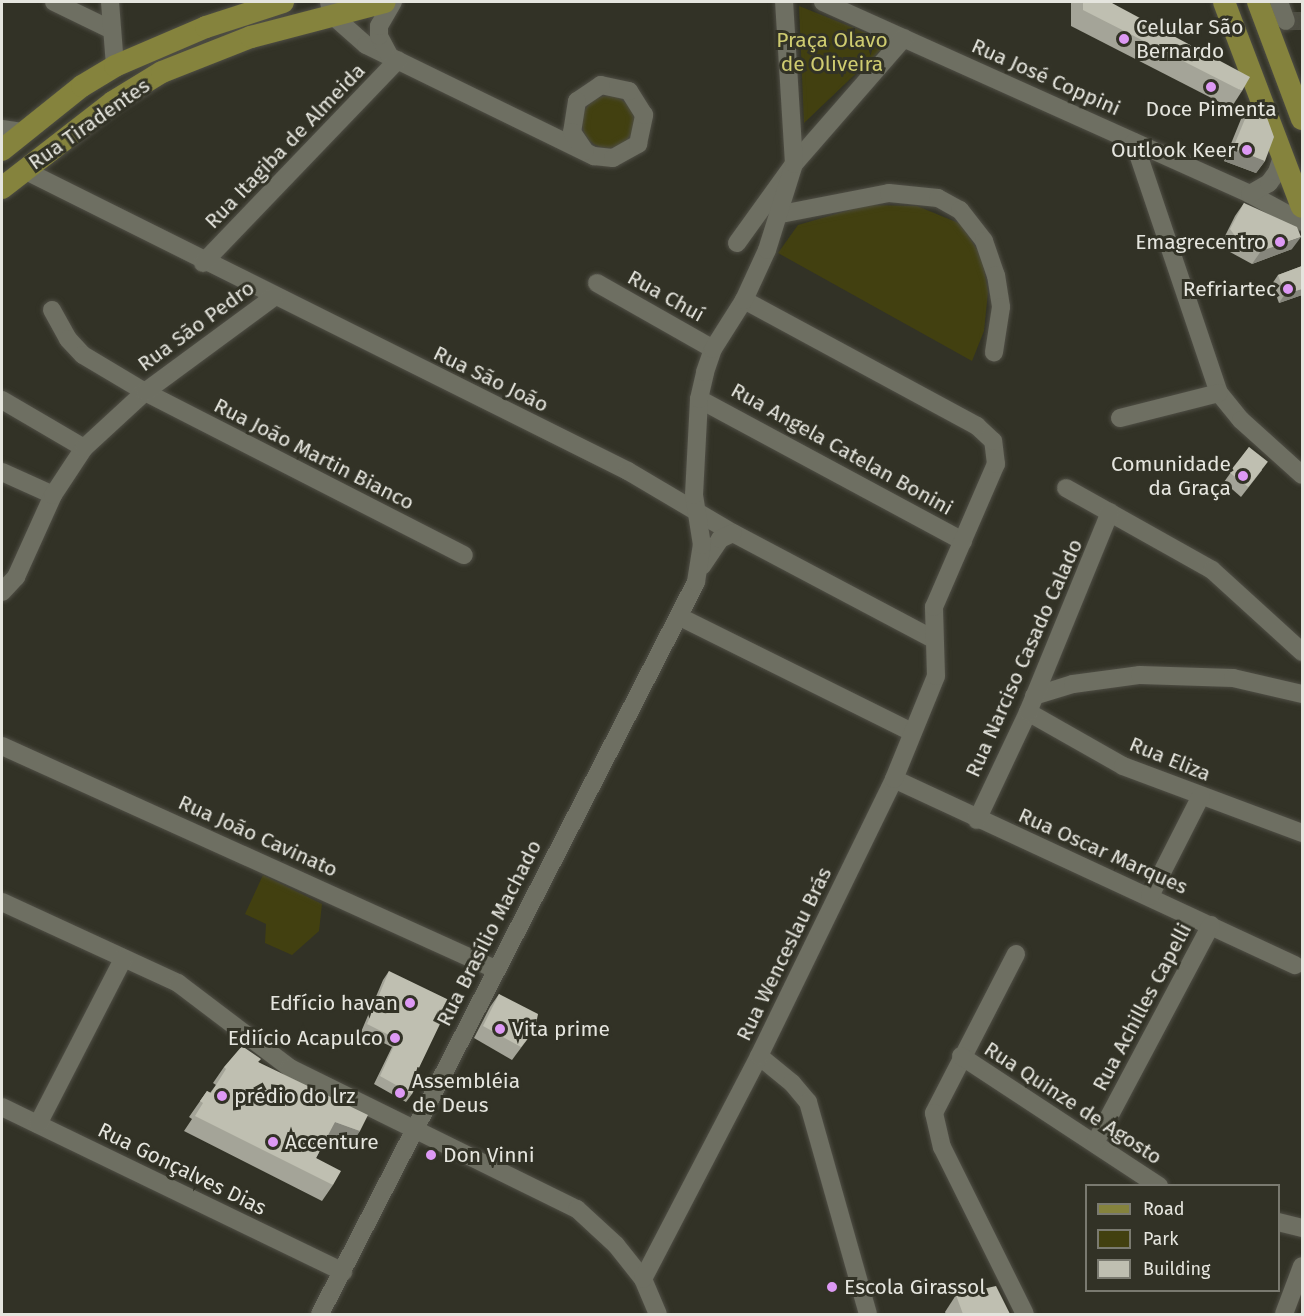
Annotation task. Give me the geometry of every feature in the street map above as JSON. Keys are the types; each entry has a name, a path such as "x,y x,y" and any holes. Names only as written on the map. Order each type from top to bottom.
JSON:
{"main road":[{"name":"Rua Tiradentes","path":"2,150 82,86 115,66 216,23 283,2"},
{"name":"Rua Tiradentes","path":"2,188 113,102 162,72 331,8 385,2"},
{"path":"1224,2 1302,207"},
{"path":"1258,2 1302,119"},
{"path":"113,102 115,66"}],"street":[{"path":"54,2 112,30"},
{"path":"110,2 115,66"},
{"path":"393,2 379,26 393,58"},
{"path":"784,2 794,164"},
{"name":"Rua José Coppini","path":"823,2 1250,194 1302,222"},
{"path":"1279,2 1286,21"},
{"path":"331,8 354,37 393,58 585,151 613,158 631,150 645,125 642,106 620,86 601,85 577,101 571,120 572,132 585,151"},
{"path":"737,243 794,164 904,38"},
{"name":"Rua Itagiba de Almeida","path":"203,262 393,58"},
{"path":"529,124 571,120"},
{"path":"2,129 24,132"},
{"path":"1134,142 1219,393 1241,420 1302,475"},
{"path":"1250,194 1269,183 1277,172 1283,154"},
{"name":"Rua Brasílio Machado","path":"698,573 702,545 697,511 699,399 713,349 744,300 781,214 794,164"},
{"name":"Rua São João","path":"24,170 203,262 628,471 733,533 933,639"},
{"path":"781,214 889,193 928,196 960,210 984,241 996,275 1001,307 994,352"},
{"name":"Rua Chuí","path":"597,283 713,349"},
{"name":"Rua São Pedro","path":"2,592 15,577 53,495 84,448 145,392 274,297"},
{"name":"Rua Wenceslau Brás","path":"643,1279 759,1056 894,778 936,676 939,663 933,639 934,607 996,464 993,441 977,426 744,300"},
{"name":"Rua São Pedro","path":"52,310 68,339 84,355 145,392"},
{"name":"Rua João Martin Bianco","path":"145,392 464,555"},
{"path":"1120,418 1219,393"},
{"name":"Rua Angela Catelan Bonini","path":"699,399 963,541"},
{"path":"2,400 84,448"},
{"path":"2,472 53,495"},
{"path":"1066,488 1174,545 1212,570 1302,652"},
{"name":"Rua Narciso Casado Calado","path":"977,820 1031,704 1110,513"},
{"name":"Rua Brasílio Machado","path":"320,1314 417,1129 495,969 619,727 680,617 698,573 720,539 733,533"},
{"path":"680,617 912,732"},
{"path":"1031,704 1073,684 1140,675 1233,678 1302,693"},
{"name":"Rua Eliza","path":"1031,704 1123,766 1302,833"},
{"name":"Rua João Cavinato","path":"2,746 495,969"},
{"name":"Rua Oscar Marques","path":"894,778 977,820 1150,896 1294,965"},
{"path":"1150,896 1201,796"},
{"path":"2,902 197,995 251,1041 290,1068 577,1209 605,1232 643,1279 658,1314"},
{"name":"Rua Achilles Capelli","path":"1095,1143 1211,925"},
{"path":"961,1056 1016,954"},
{"path":"38,1124 123,959"},
{"path":"759,1056 792,1083 808,1102 868,1314"},
{"name":"Rua Quinze de Agosto","path":"1025,1314 937,1133 936,1106 961,1056 1157,1184"},
{"name":"Rua Gonçalves Dias","path":"2,1107 343,1272"},
{"path":"1280,1222 1302,1228"},
{"path":"1284,1314 1302,1266"}],"green space":[{"name":"Praça Olavo de Oliveira","path":"799,6 889,42 804,123"},
{"path":"608,96 622,100 630,108 634,122 630,136 622,144 608,148 594,144 586,136 582,122 586,108 594,100"},
{"path":"867,205 917,206 961,224 982,258 988,292 984,331 972,361 778,253 798,225"},
{"path":"263,875 322,904 319,931 292,955 265,943 266,924 245,914"}],"building":[{"path":"1083,2 1110,2 1250,77 1242,91 1083,10"},
{"path":"1250,107 1266,115 1274,137 1265,161 1233,148"},
{"path":"1244,203 1297,227 1301,237 1261,251 1238,240 1230,229"},
{"path":"1302,266 1302,289 1285,294 1278,275"},
{"name":"Comunidade da Graça","path":"1249,447 1268,462 1248,487 1229,472"},
{"path":"389,971 451,1001 417,1072 422,1074 412,1094 380,1076 397,1039 367,1024"},
{"path":"499,994 538,1014 535,1029 521,1047 483,1026"},
{"path":"242,1046 261,1059 258,1062 368,1115 360,1131 335,1122 316,1158 341,1171 333,1185 195,1116 203,1103 200,1101 207,1091 211,1093 226,1069 224,1067"},
{"path":"996,1286 1010,1314 963,1314 956,1295"}],"tunnel":[{"path":"1286,21 1302,21"}],"place":[{"name":"Celular São Bernardo","path":"1124,39"},
{"name":"Doce Pimenta","path":"1211,87"},
{"name":"Outlook Keer","path":"1247,150"},
{"name":"Emagrecentro","path":"1280,242"},
{"name":"Refriartec","path":"1288,289"},
{"name":"Comunidade da Graça","path":"1243,476"},
{"name":"Edfício havan","path":"410,1003"},
{"name":"Vita prime","path":"500,1029"},
{"name":"Ediício Acapulco","path":"395,1038"},
{"name":"Assembléia de Deus","path":"400,1093"},
{"name":"prédio do lrz","path":"222,1096"},
{"name":"Accenture","path":"273,1142"},
{"name":"Don Vinni","path":"431,1155"},
{"name":"Escola Girassol","path":"832,1287"}]}
